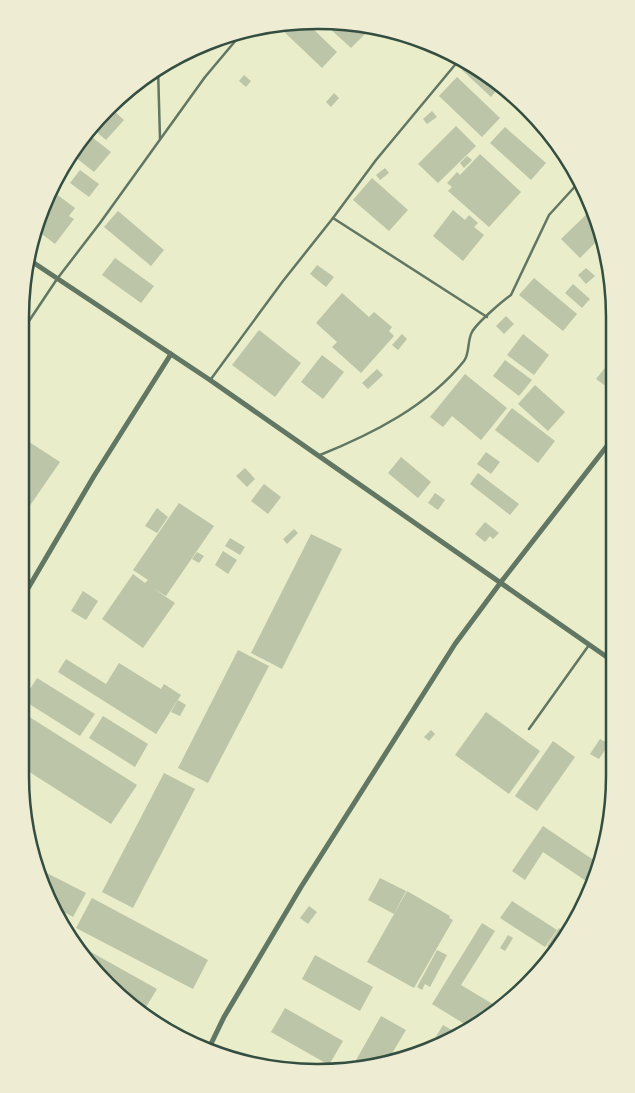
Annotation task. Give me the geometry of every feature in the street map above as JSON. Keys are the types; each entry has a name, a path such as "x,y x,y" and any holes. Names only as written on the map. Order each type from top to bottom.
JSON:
{"street":[{"path":"34,263 210,380 606,656"},
{"path":"29,587 94,476 171,354"},
{"path":"211,1044 224,1017 306,879 455,644 606,447"}],"lane":[{"path":"29,322 57,279 205,77 235,41"},
{"path":"210,380 376,160 456,64"},
{"path":"158,76 160,139"},
{"path":"319,456 357,440 396,418 416,405 453,374 467,358 472,332 499,304 511,295 549,215 575,187"},
{"path":"333,218 487,317"},
{"path":"529,729 590,644"}],"building":[{"path":"313,29 337,52 322,68 283,31"},
{"path":"330,29 366,33 351,48"},
{"path":"464,68 496,91 491,97 462,70"},
{"path":"244,75 251,81 246,87 239,81"},
{"path":"457,77 500,118 482,137 439,96"},
{"path":"334,93 339,98 331,107 326,102"},
{"path":"115,111 124,120 106,140 96,132"},
{"path":"432,111 437,117 427,124 423,119"},
{"path":"456,126 476,146 438,183 418,164"},
{"path":"505,127 546,163 531,180 490,143"},
{"path":"92,137 111,152 94,172 76,158"},
{"path":"480,154 521,192 489,227 448,191 452,187 447,183 457,172 460,175"},
{"path":"467,156 472,160 464,168 460,163"},
{"path":"385,168 389,173 380,180 376,175"},
{"path":"80,170 99,184 89,197 70,183"},
{"path":"372,178 408,210 389,231 353,200"},
{"path":"57,194 75,208 69,216 74,219 55,244 42,234"},
{"path":"453,210 465,220 469,215 478,223 474,227 484,235 463,261 433,236"},
{"path":"118,211 164,250 151,266 104,227"},
{"path":"587,214 596,242 580,258 561,239"},
{"path":"115,258 154,286 141,303 102,275"},
{"path":"317,265 334,277 326,287 310,274"},
{"path":"586,268 595,276 586,284 578,275"},
{"path":"534,278 577,314 563,331 519,295"},
{"path":"573,284 590,299 582,308 565,293"},
{"path":"342,293 369,317 374,312 392,327 389,331 394,336 361,373 332,347 337,342 316,323"},
{"path":"506,316 514,324 504,334 496,326"},
{"path":"259,330 301,363 275,397 232,365"},
{"path":"402,334 407,339 398,350 392,345"},
{"path":"523,334 549,355 534,375 507,355"},
{"path":"322,355 344,372 323,399 301,382"},
{"path":"505,360 532,380 519,396 493,376"},
{"path":"606,366 606,386 596,379"},
{"path":"377,369 383,375 368,389 362,383"},
{"path":"465,374 507,408 481,440 452,416 443,427 430,417"},
{"path":"535,385 565,412 548,431 518,404"},
{"path":"512,408 555,441 538,463 495,430"},
{"path":"29,442 60,462 29,507"},
{"path":"486,452 500,462 491,474 477,464"},
{"path":"401,457 431,482 418,498 388,473"},
{"path":"245,468 255,479 247,487 236,476"},
{"path":"478,473 519,504 510,515 470,484"},
{"path":"264,484 281,497 268,514 251,501"},
{"path":"435,493 445,500 438,510 428,503"},
{"path":"179,503 214,526 166,596 153,588 175,603 143,648 102,619 133,574 145,583 148,580 133,570"},
{"path":"157,508 168,517 157,533 145,526"},
{"path":"485,522 499,533 493,539 490,536 485,542 475,534"},
{"path":"294,529 298,533 287,544 283,539"},
{"path":"311,534 342,549 282,669 251,653"},
{"path":"230,538 245,547 240,555 225,546"},
{"path":"223,551 237,560 228,574 215,565"},
{"path":"197,552 204,556 199,563 192,559"},
{"path":"83,591 98,601 86,620 71,611"},
{"path":"238,650 269,666 208,783 178,768"},
{"path":"66,659 106,684 119,663 161,689 164,684 181,695 156,734 58,672"},
{"path":"37,678 95,714 80,736 29,704 29,691"},
{"path":"178,700 186,705 180,716 171,712"},
{"path":"486,712 540,751 509,794 455,755"},
{"path":"103,716 148,744 135,767 89,738"},
{"path":"29,717 137,785 111,824 29,772"},
{"path":"431,730 435,734 429,741 424,737"},
{"path":"600,739 606,742 606,748 599,759 590,754"},
{"path":"553,741 575,757 537,811 515,796"},
{"path":"164,773 195,789 133,908 102,892"},
{"path":"543,826 593,860 586,881 543,852 525,880 512,871"},
{"path":"46,872 86,893 73,917 63,912"},
{"path":"380,878 406,891 394,914 368,900"},
{"path":"407,891 450,916 449,918 453,920 414,988 367,962"},
{"path":"92,898 208,960 193,989 76,928"},
{"path":"512,901 557,930 545,947 500,918"},
{"path":"309,906 317,912 308,924 300,918"},
{"path":"482,923 495,931 461,985 494,1005 465,1024 432,1004"},
{"path":"559,928 562,930 550,948 547,946"},
{"path":"508,935 513,938 505,951 500,948"},
{"path":"87,950 157,989 146,1008 113,980"},
{"path":"437,950 447,955 430,987 425,984 422,990 417,987"},
{"path":"315,955 373,987 360,1011 302,979"},
{"path":"285,1008 343,1041 330,1064 327,1064 271,1032"},
{"path":"381,1016 406,1030 392,1054 355,1062"},
{"path":"443,1025 453,1030 445,1034 435,1039"}]}
